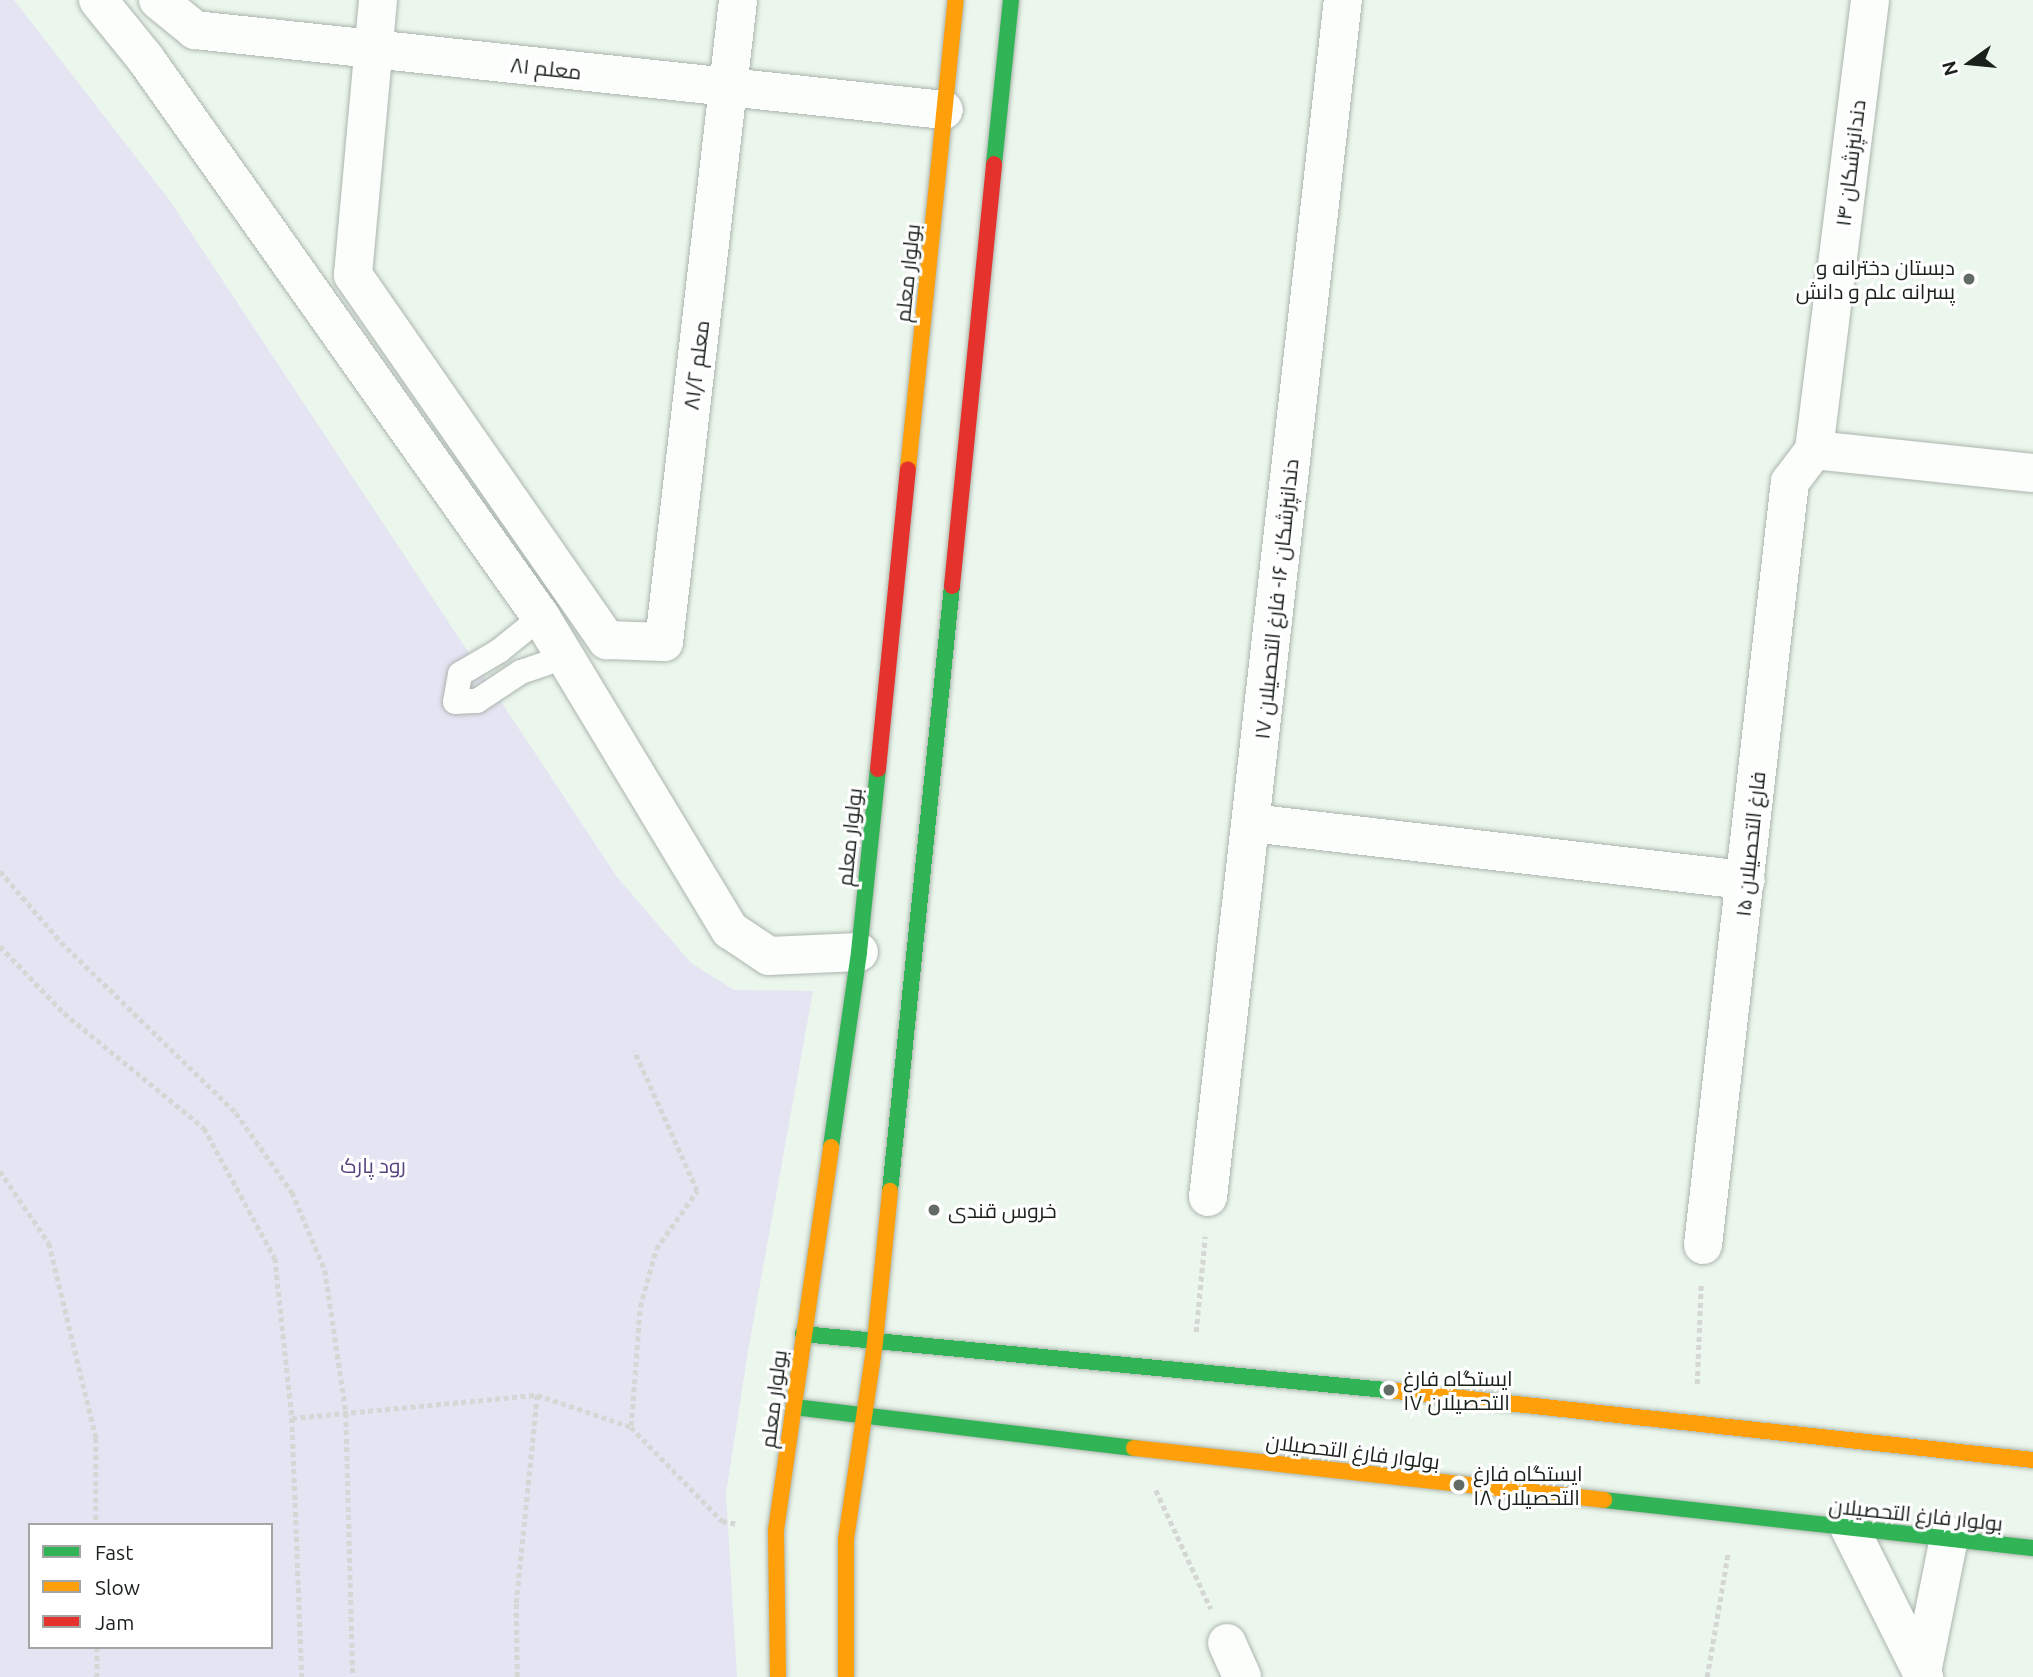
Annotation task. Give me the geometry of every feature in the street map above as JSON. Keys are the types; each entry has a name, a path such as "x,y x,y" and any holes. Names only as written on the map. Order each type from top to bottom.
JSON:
{"main road":[{"name":"بولوار معلم","path":"778,1677 776,1530 859,952 956,0"},
{"path":"846,1677 846,1539 875,1342 1011,0"},
{"path":"803,1335 1193,1371 2033,1460"},
{"name":"بولوار فارغ التحصیلان","path":"794,1407 865,1418 2033,1548"}],"street":[{"path":"98,0 145,58 541,617 730,930 769,956 859,952"},
{"name":"معلم ۸۱","path":"158,0 195,30 944,110"},
{"path":"373,49 378,0"},
{"name":"معلم ۸۱/۲","path":"373,49 353,275 607,640 664,642 737,0"},
{"name":"دندانپزشکان ۱۶- فارغ التحصیلان ۱۷","path":"1208,1197 1343,0"},
{"name":"دندانپزشکان ۱۴","path":"1814,450 1870,0"},
{"path":"1814,450 2033,473"},
{"name":"فارغ التحصیلان ۱۵","path":"1703,1245 1790,482 1814,450"},
{"path":"1251,823 1746,880"},
{"path":"1849,1527 1923,1674"},
{"path":"1923,1674 1948,1538"},
{"path":"1227,1643 1242,1677"}],"lane":[{"path":"541,617 499,651 460,674 455,702 478,701 521,672 565,657"}],"path":[{"path":"0,871 61,942 236,1113 292,1192 325,1270 346,1413 353,1677"},
{"path":"0,946 64,1013 204,1128 275,1258 292,1418 302,1677"},
{"path":"631,1427 640,1307 656,1249 697,1191 634,1051"},
{"path":"0,1171 50,1243 96,1438 96,1523"},
{"path":"1193,1371 1208,1197"},
{"path":"1695,1423 1703,1245"},
{"path":"517,1677 516,1603 537,1395"},
{"path":"292,1418 537,1395 631,1427 722,1521 776,1530"},
{"path":"1136,1448 1227,1643"},
{"path":"1707,1677 1735,1514"},
{"path":"97,1649 97,1677"}],"green space":[{"name":"رود پارک","path":"0,0 14,0 170,201 617,877 691,963 734,990 813,991 749,1345 726,1493 737,1677 0,1677"}],"traffic: fast":[{"path":"994,164 1011,0"},
{"path":"890,1191 952,586"},
{"path":"831,1147 859,952 878,769"},
{"path":"803,1334 1396,1391"},
{"path":"794,1407 1134,1448"},
{"path":"1604,1500 2033,1548"}],"traffic: slow":[{"path":"908,469 956,0"},
{"path":"778,1677 776,1530 831,1147"},
{"path":"846,1677 846,1539 875,1342 890,1191"},
{"path":"1396,1391 2033,1460"},
{"path":"1134,1448 1604,1500"}],"traffic: jam":[{"path":"952,586 994,164"},
{"path":"878,769 908,469"}],"place":[{"name":"دبستان دخترانه و پسرانه علم و دانش","path":"1969,279"},
{"name":"خروس قندی","path":"934,1210"},
{"name":"ایستگاه فارغ التحصیلان ۱۷","path":"1389,1390"},
{"name":"ایستگاه فارغ التحصیلان ۱۸","path":"1459,1485"}]}
